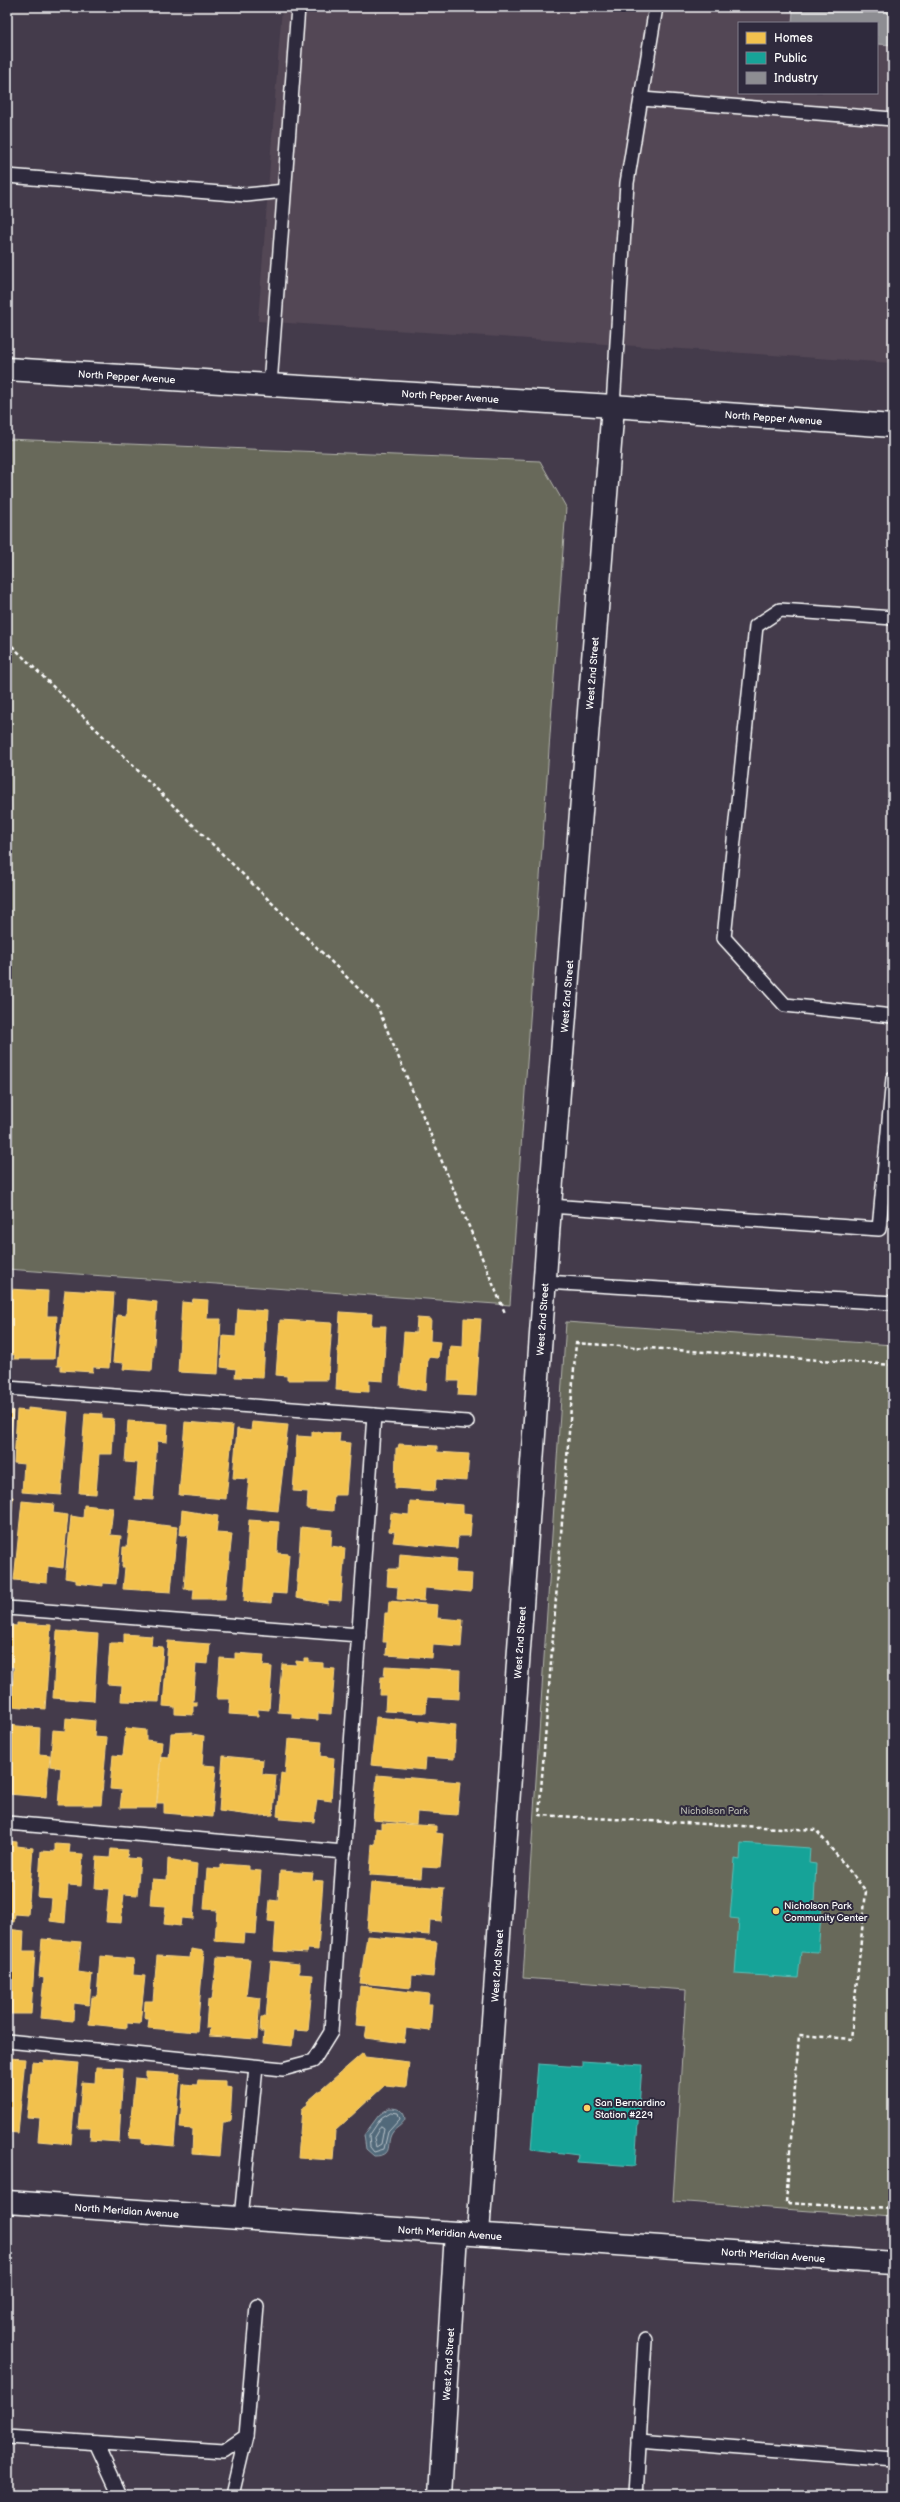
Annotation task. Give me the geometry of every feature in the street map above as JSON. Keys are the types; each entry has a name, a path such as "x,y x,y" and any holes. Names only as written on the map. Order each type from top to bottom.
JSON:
{"street":[{"name":"North Pepper Avenue","path":"7,370 613,406 893,426"},
{"name":"West 2nd Street","path":"478,2234 550,1206 613,406"},
{"name":"North Meridian Avenue","path":"7,2202 893,2264"},
{"name":"West 2nd Street","path":"440,2495 456,2233"}],"lane":[{"path":"270,385 298,7"},
{"path":"613,406 627,183 656,7"},
{"path":"642,99 893,119"},
{"path":"7,176 246,195 284,191"},
{"path":"893,618 780,610 756,626 724,938 785,1005 893,1016"},
{"path":"550,1206 879,1229 893,1078"},
{"path":"545,1282 893,1303"},
{"path":"7,1388 467,1422"},
{"path":"7,2040 283,2069 313,2061 331,2032 374,1415"},
{"path":"7,1608 359,1635"},
{"path":"7,1823 344,1852"},
{"path":"242,2218 256,2067"},
{"path":"232,2495 246,2436 257,2306"},
{"path":"636,2495 645,2340"},
{"path":"7,2437 224,2451 246,2436"},
{"path":"639,2440 893,2460"},
{"path":"96,2442 120,2495"}],"path":[{"path":"7,641 378,1008 505,1313"},
{"path":"893,1365 576,1343 539,1815 816,1830 866,1891 851,2039 799,2034 786,2203 893,2209"}],"shaded area":[{"path":"282,7 893,7 893,363 258,321"}],"green space":[{"path":"7,439 540,461 566,507 510,1305 7,1269"},
{"name":"Nicholson Park","path":"566,1322 893,1345 893,2217 673,2201 686,1990 523,1978"}],"water":[{"path":"389,2108 400,2110 405,2119 392,2133 387,2152 385,2154 374,2156 366,2149 364,2135 379,2115"}],"building: Homes":[{"path":"8,1289 48,1291 47,1316 57,1316 54,1359 14,1359 15,1355 7,1354"},
{"path":"65,1290 114,1293 109,1368 93,1367 93,1372 61,1370 61,1366 57,1366"},
{"path":"127,1299 157,1302 152,1371 123,1369 124,1363 113,1362 117,1315 126,1316"},
{"path":"193,1299 208,1300 207,1319 221,1319 218,1374 178,1372 182,1302 192,1303"},
{"path":"238,1309 267,1311 263,1378 235,1377 236,1369 221,1367 223,1336 236,1337"},
{"path":"340,1312 372,1314 371,1326 386,1326 383,1381 369,1380 369,1392 336,1390"},
{"path":"417,1318 431,1319 430,1341 440,1342 438,1358 428,1357 426,1391 400,1386 404,1332 416,1333"},
{"path":"464,1318 481,1319 476,1396 458,1395 459,1381 448,1381 450,1346 463,1347"},
{"path":"280,1320 332,1323 328,1380 287,1380 287,1376 276,1375"},
{"path":"28,1408 68,1412 61,1495 22,1492 24,1464 14,1463 17,1410 28,1411"},
{"path":"7,1410 13,1411 10,1448 7,1448"},
{"path":"85,1413 102,1414 102,1418 114,1419 112,1454 99,1454 96,1494 79,1493"},
{"path":"128,1421 168,1424 167,1442 157,1441 153,1500 135,1499 138,1463 125,1462"},
{"path":"185,1422 233,1426 226,1499 179,1495"},
{"path":"252,1422 288,1425 278,1511 246,1508 249,1479 233,1478 237,1429 251,1431"},
{"path":"312,1432 340,1433 339,1442 350,1443 346,1495 334,1495 333,1511 307,1509 308,1492 293,1491 297,1436 312,1437"},
{"path":"399,1444 437,1446 437,1452 469,1454 467,1481 436,1479 435,1491 395,1488 396,1448 398,1448"},
{"path":"7,1497 13,1497 7,1563"},
{"path":"22,1501 54,1504 53,1513 68,1515 63,1568 48,1566 47,1583 14,1580"},
{"path":"410,1501 463,1505 463,1513 472,1514 470,1536 458,1536 457,1548 393,1542 395,1532 389,1531 391,1513 409,1515"},
{"path":"84,1505 113,1508 110,1535 121,1536 116,1584 103,1583 103,1586 76,1583 76,1580 65,1578 71,1516 83,1518"},
{"path":"182,1510 218,1516 216,1533 232,1534 225,1599 193,1599 194,1589 184,1589 188,1535 180,1535"},
{"path":"249,1520 279,1522 277,1553 289,1554 286,1594 272,1593 271,1603 244,1601"},
{"path":"130,1521 177,1527 171,1592 123,1589 125,1567 122,1567 123,1547 127,1547"},
{"path":"301,1527 332,1530 331,1546 345,1548 341,1601 328,1600 328,1604 296,1598"},
{"path":"400,1554 456,1559 455,1573 472,1574 471,1592 425,1588 424,1601 397,1599 398,1587 387,1586 388,1569 399,1569"},
{"path":"389,1601 438,1605 437,1618 463,1620 461,1647 433,1645 432,1658 386,1655 387,1642 383,1642 385,1613 388,1613"},
{"path":"17,1623 51,1625 45,1709 11,1706 14,1667 7,1666 7,1625 17,1626"},
{"path":"57,1631 98,1634 94,1701 53,1698"},
{"path":"124,1634 152,1636 151,1646 163,1647 159,1702 121,1701 122,1685 107,1684 110,1643 124,1643"},
{"path":"168,1641 210,1644 208,1664 196,1663 193,1702 197,1702 197,1706 193,1706 193,1715 175,1714 175,1707 163,1706"},
{"path":"235,1653 264,1655 263,1666 272,1667 269,1710 258,1709 258,1716 229,1714 230,1699 217,1699 220,1658 235,1659"},
{"path":"304,1659 309,1659 309,1662 323,1663 323,1668 335,1669 331,1714 318,1713 318,1720 292,1718 292,1713 278,1712 282,1664 296,1665 296,1661 304,1662"},
{"path":"385,1666 460,1670 459,1699 427,1697 426,1713 385,1711 386,1695 380,1695 381,1677 384,1677"},
{"path":"376,1717 456,1725 454,1759 426,1757 425,1770 371,1765"},
{"path":"66,1718 95,1721 94,1737 107,1738 101,1805 58,1805 61,1768 50,1766 53,1730 65,1731"},
{"path":"7,1725 40,1728 39,1754 50,1755 46,1797 7,1794"},
{"path":"126,1728 146,1730 146,1740 162,1742 156,1808 120,1808 122,1790 110,1789 113,1755 123,1756"},
{"path":"192,1732 192,1734 204,1736 202,1765 216,1766 212,1817 164,1813 164,1803 157,1803 161,1757 169,1758 171,1733"},
{"path":"288,1739 322,1742 321,1756 334,1758 331,1801 317,1799 314,1822 280,1819 281,1817 277,1816 281,1773 285,1774"},
{"path":"223,1756 263,1760 262,1774 276,1775 273,1815 258,1816 219,1811"},
{"path":"377,1775 460,1782 457,1815 417,1812 416,1824 373,1820"},
{"path":"381,1823 436,1826 436,1833 443,1834 440,1868 422,1867 421,1878 370,1875 372,1844 375,1845 376,1828 381,1829"},
{"path":"7,1841 17,1842 17,1846 33,1848 28,1915 15,1914 14,1922 7,1921"},
{"path":"55,1844 70,1845 69,1853 83,1854 81,1886 68,1885 65,1923 50,1921 52,1898 38,1897 41,1851 55,1852"},
{"path":"111,1849 128,1850 127,1858 140,1859 137,1895 124,1894 121,1923 106,1922 109,1889 95,1888 97,1857 110,1858"},
{"path":"168,1859 197,1864 193,1919 181,1918 180,1926 164,1924 166,1906 150,1905 152,1879 167,1880"},
{"path":"220,1864 249,1866 249,1870 261,1871 256,1934 244,1933 243,1943 215,1941 217,1910 204,1909 207,1868 220,1869"},
{"path":"280,1871 313,1873 312,1880 323,1881 318,1950 308,1949 307,1953 274,1951 276,1922 268,1921 270,1900 278,1901"},
{"path":"371,1882 444,1888 441,1921 430,1920 429,1935 367,1930"},
{"path":"7,1929 24,1931 23,1951 35,1951 31,2014 7,2014"},
{"path":"367,1936 437,1942 433,1977 412,1975 411,1988 360,1983"},
{"path":"42,1939 81,1942 78,1972 92,1974 89,2005 74,2003 73,2021 40,2018 44,1978 39,1977"},
{"path":"191,1949 204,1951 197,2032 148,2028 149,2018 144,2018 145,2001 153,2001 157,1956 190,1958"},
{"path":"100,1956 134,1959 133,1975 145,1976 140,2024 127,2023 127,2028 89,2024 92,1997 97,1997"},
{"path":"217,1957 250,1959 246,1996 260,1998 257,2039 209,2036 210,2028 206,2028 208,1999 212,2000"},
{"path":"271,1961 299,1964 299,1974 313,1975 308,2031 294,2030 292,2046 263,2043 264,2032 260,2032 261,2017 266,2017"},
{"path":"360,1986 429,1994 428,2004 432,2004 430,2031 406,2028 404,2043 365,2038 367,2026 356,2025"},
{"path":"363,2053 365,2057 409,2062 406,2087 385,2085 335,2131 333,2160 298,2158 302,2109 308,2104 307,2102"},
{"path":"7,2058 25,2059 18,2133 7,2132"},
{"path":"44,2060 78,2063 71,2144 38,2141 40,2118 27,2117 32,2062 44,2063"},
{"path":"96,2067 123,2068 119,2142 90,2140 91,2128 78,2128 82,2082 95,2083"},
{"path":"146,2072 180,2074 174,2146 142,2143 142,2139 129,2138 135,2078 146,2079"},
{"path":"198,2080 226,2081 226,2087 232,2088 230,2122 223,2122 220,2156 192,2154 193,2129 180,2128 183,2084 197,2085"}],"building: Public":[{"name":"Nicholson Park Community Center","path":"741,1843 810,1848 809,1863 816,1864 814,1903 822,1903 818,1953 801,1952 798,1978 735,1974 739,1919 730,1918 735,1859 740,1860"},
{"name":"San Bernardino Station #229","path":"582,2061 642,2065 635,2166 577,2162 578,2155 531,2149 538,2064 582,2067"}],"building: Industry":[{"path":"732,7 893,7 893,45 878,44 878,22 792,22 793,11"}],"place":[{"name":"Nicholson Park Community Center","path":"776,1911"},
{"name":"San Bernardino Station #229","path":"587,2108"}]}
